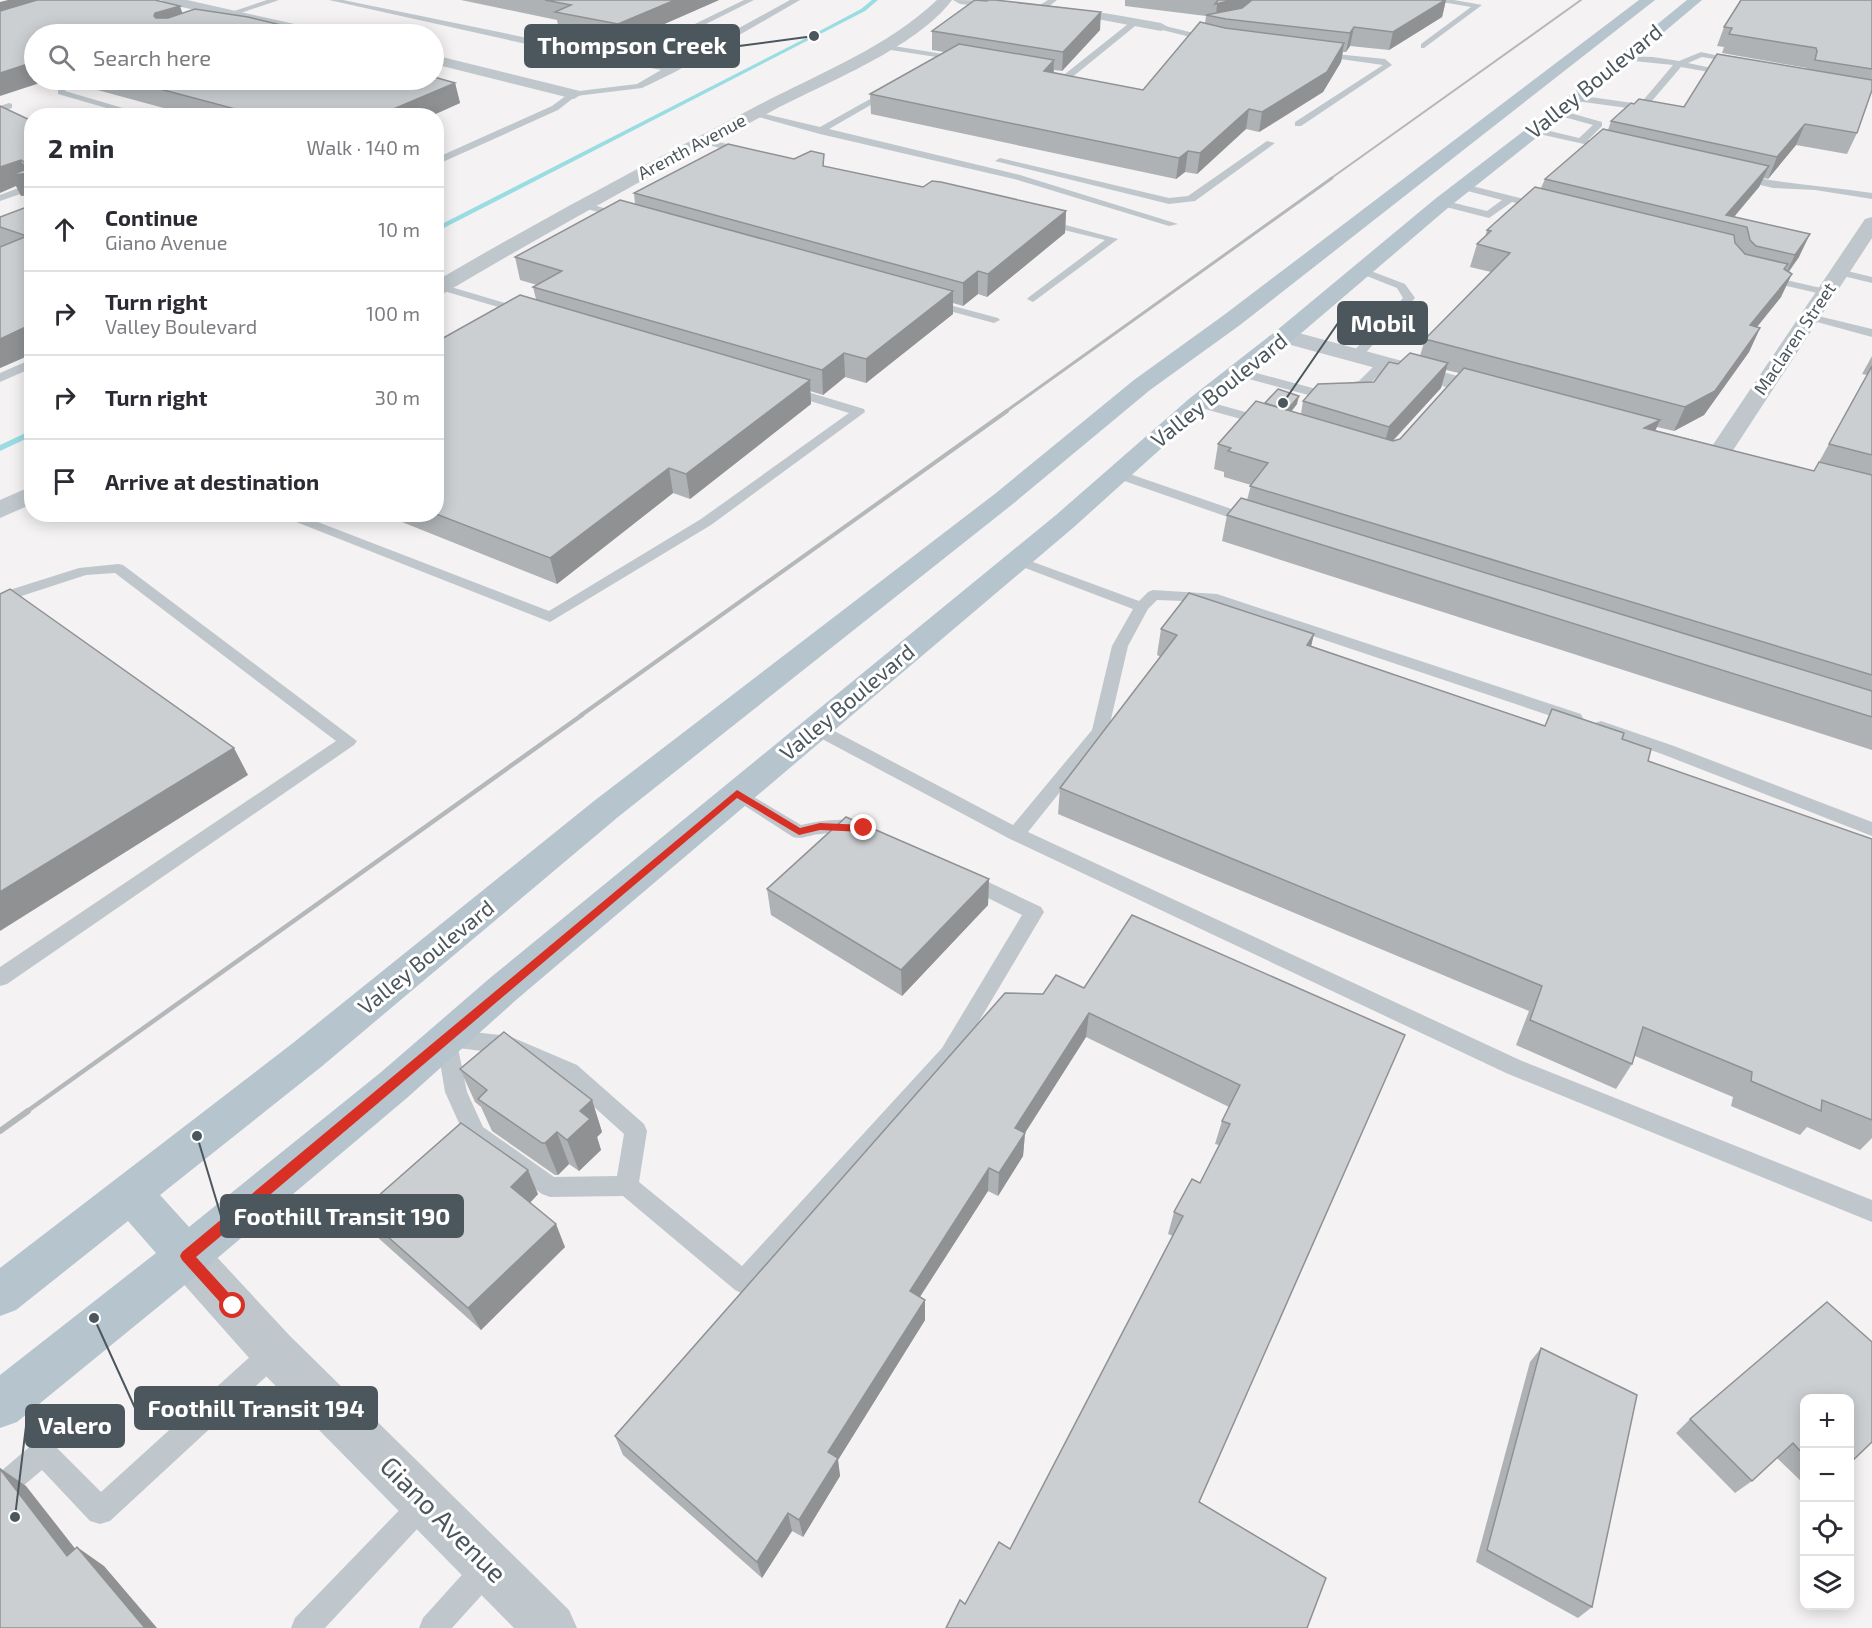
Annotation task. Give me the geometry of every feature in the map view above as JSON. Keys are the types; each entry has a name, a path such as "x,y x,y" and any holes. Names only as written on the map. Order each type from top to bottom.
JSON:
{"main road":[{"name":"Valley Boulevard","path":"0,1405 187,1256 1238,372 1258,328 1648,0"},
{"name":"Valley Boulevard","path":"0,1295 307,1055 606,808 1005,498 1142,385 1258,328 1363,271 1442,202 1576,98 1695,0"},
{"path":"1624,58 1614,53 1613,47 1627,16"},
{"path":"131,1194 187,1256"}],"street":[{"path":"168,0 276,24"},
{"name":"Arenth Avenue","path":"444,286 583,204 881,46 933,13 945,0"},
{"path":"960,0 1161,27"},
{"path":"444,62 574,94"},
{"name":"Maclaren Street","path":"1718,455 1872,223"},
{"path":"1258,328 1384,363 1451,387 1512,398"},
{"path":"0,510 24,498"},
{"name":"Giano Avenue","path":"187,1256 274,1352 551,1628"}],"lane":[{"path":"208,21 276,0"},
{"path":"333,0 444,24"},
{"path":"626,61 750,0"},
{"path":"444,158 555,108 574,94 639,86 672,70 796,0"},
{"path":"1040,9 1053,0"},
{"path":"1424,46 1478,4 1434,0"},
{"path":"1034,71 1067,77 1136,22"},
{"path":"444,24 672,70"},
{"path":"1161,27 1196,26"},
{"path":"1161,27 1222,42"},
{"path":"881,46 966,59"},
{"path":"1298,124 1388,65 1385,62 1312,53"},
{"path":"1576,98 1642,107 1679,64 1701,54 1746,62"},
{"path":"1624,58 1744,75"},
{"path":"820,131 901,85"},
{"path":"61,90 61,92 118,108"},
{"path":"1556,112 1599,124 1581,141"},
{"path":"753,114 1017,177 1173,224"},
{"path":"1533,130 1615,149"},
{"path":"703,141 759,154"},
{"path":"926,156 964,153 1169,201 1191,199 1269,143"},
{"path":"1728,175 1773,185 1815,187 1872,196"},
{"path":"1464,187 1551,208"},
{"path":"0,198 24,189"},
{"path":"1442,202 1489,216 1509,199"},
{"path":"583,204 638,220"},
{"path":"1033,220 1113,239 1033,299"},
{"path":"1356,356 1409,298 1401,286 1363,271"},
{"path":"1839,272 1872,280"},
{"path":"1752,276 1826,292"},
{"path":"444,290 543,317"},
{"path":"925,301 994,320"},
{"path":"1810,317 1872,333"},
{"path":"1238,372 1312,398 1363,384 1384,363"},
{"path":"0,378 24,367"},
{"path":"304,522 550,617 706,522 859,412 769,384"},
{"path":"1198,404 1276,425"},
{"path":"1118,474 1212,509 1269,526"},
{"path":"1017,560 1142,607"},
{"path":"0,598 84,572 118,568 348,741 0,978"},
{"path":"1016,834 1100,732 1120,646 1142,607 1154,595 1212,597 1668,750 1872,829"},
{"path":"815,728 1016,834 1514,1067 1872,1211"},
{"path":"737,793 799,832 820,826 864,828 875,834"},
{"path":"627,1186 636,1131 569,1071 509,1045 446,1038 456,1092 475,1134 550,1187 627,1186 743,1282 949,1054 1034,912 949,870"},
{"path":"0,1489 43,1452 100,1511 274,1352"},
{"path":"305,1628 425,1503"},
{"path":"433,1628 489,1566"}],"building":[{"path":"37,0 155,0 180,6 155,13 156,18 168,18 195,9 277,24 24,24 24,65 0,73 0,11"},
{"path":"545,0 675,0 618,24 555,12 571,5"},
{"path":"975,0 995,0 1101,12 1063,52 932,31"},
{"path":"1218,0 1233,0 1215,4"},
{"path":"1252,0 1445,0 1393,32 1354,27 1350,33 1206,15 1242,8"},
{"path":"1741,0 1872,0 1872,69 1815,60 1816,48 1729,34 1732,28 1724,27"},
{"path":"1200,22 1225,28 1344,43 1327,72 1262,112 1249,109 1200,153 1188,151 1179,158 870,94 959,44 1054,60 1044,71 1143,90"},
{"path":"1717,54 1872,80 1872,90 1857,133 1805,124 1777,157 1611,121 1639,99 1684,107"},
{"path":"444,80 455,83 444,88"},
{"path":"164,90 438,90 396,108 232,108"},
{"path":"0,106 24,117 24,162 21,160 0,167"},
{"path":"1603,129 1769,166 1726,215 1810,234 1795,255 1756,246 1750,240 1747,227 1545,179"},
{"path":"728,144 794,159 811,151 824,154 823,166 923,187 932,181 941,182 1066,211 988,274 978,271 963,283 634,193"},
{"path":"24,170 24,174 11,175"},
{"path":"1535,187 1734,235 1735,243 1745,254 1788,264 1784,269 1792,274 1750,325 1760,328 1715,391 1685,407 1425,339 1510,253 1477,244 1491,231 1487,230"},
{"path":"620,200 953,291 866,359 844,353 822,370 533,287 562,271 515,257"},
{"path":"24,208 24,235 0,227 0,217"},
{"path":"24,237 24,328 0,339 0,247"},
{"path":"520,295 810,380 686,474 669,468 550,558 444,517 444,338"},
{"path":"1410,353 1448,363 1389,427 1303,401 1318,384 1374,382 1389,362 1398,364"},
{"path":"1872,366 1872,455 1829,444"},
{"path":"1464,368 1660,420 1644,428 1814,471 1819,462 1872,475 1872,675 1250,486 1268,463 1228,451 1231,448 1218,444 1256,401 1393,441 1400,439"},
{"path":"1278,389 1299,396 1287,410 1265,403"},
{"path":"1241,498 1872,691 1872,717 1227,515"},
{"path":"10,589 234,748 0,892 0,594"},
{"path":"1189,593 1314,634 1307,645 1545,726 1552,709 1624,733 1622,739 1651,749 1648,761 1872,839 1872,1120 1822,1100 1821,1111 1751,1081 1752,1072 1643,1027 1632,1064 1530,1020 1542,986 1060,788 1177,635 1161,629"},
{"path":"846,817 989,879 901,970 767,889"},
{"path":"1132,915 1405,1035 1199,1502 1326,1578 1307,1628 946,1628 960,1600 965,1604 999,1542 1010,1549 1183,1216 1174,1212 1192,1179 1200,1183 1230,1124 1222,1121 1240,1085 1089,1013 1015,1128 1025,1133 999,1173 989,1168 910,1291 925,1300 828,1452 838,1458 799,1520 788,1513 757,1562 615,1436 1005,993 1043,994 1056,975 1084,988"},
{"path":"504,1032 592,1100 580,1111 590,1119 567,1140 557,1132 542,1143 478,1099 487,1090 460,1069"},
{"path":"461,1123 528,1170 511,1187 556,1224 468,1308 360,1212"},
{"path":"1827,1302 1872,1342 1872,1442 1854,1459 1854,1394 1800,1394 1800,1451 1793,1443 1752,1481 1690,1419"},
{"path":"1541,1348 1637,1395 1592,1607 1487,1550"},
{"path":"0,1469 67,1556 77,1547 145,1628 0,1628"}],"waterway":[{"path":"444,226 814,36 863,10 875,0"},
{"path":"0,448 24,436"}],"railway":[{"path":"1330,179 1581,0"},
{"path":"1005,412 1332,178"},
{"path":"580,716 1007,411"},
{"path":"26,1112 582,715"},
{"path":"0,1131 28,1111"}],"place":[{"name":"Thompson Creek","path":"814,36"},
{"name":"Mobil","path":"1283,403"},
{"name":"Foothill Transit 190","path":"197,1136"},
{"name":"Foothill Transit 194","path":"94,1318"},
{"name":"Valero","path":"15,1517"}],"route":[{"path":"233,1306 187,1256 394,1085 503,989 737,793 799,832 820,826 864,828"}]}
